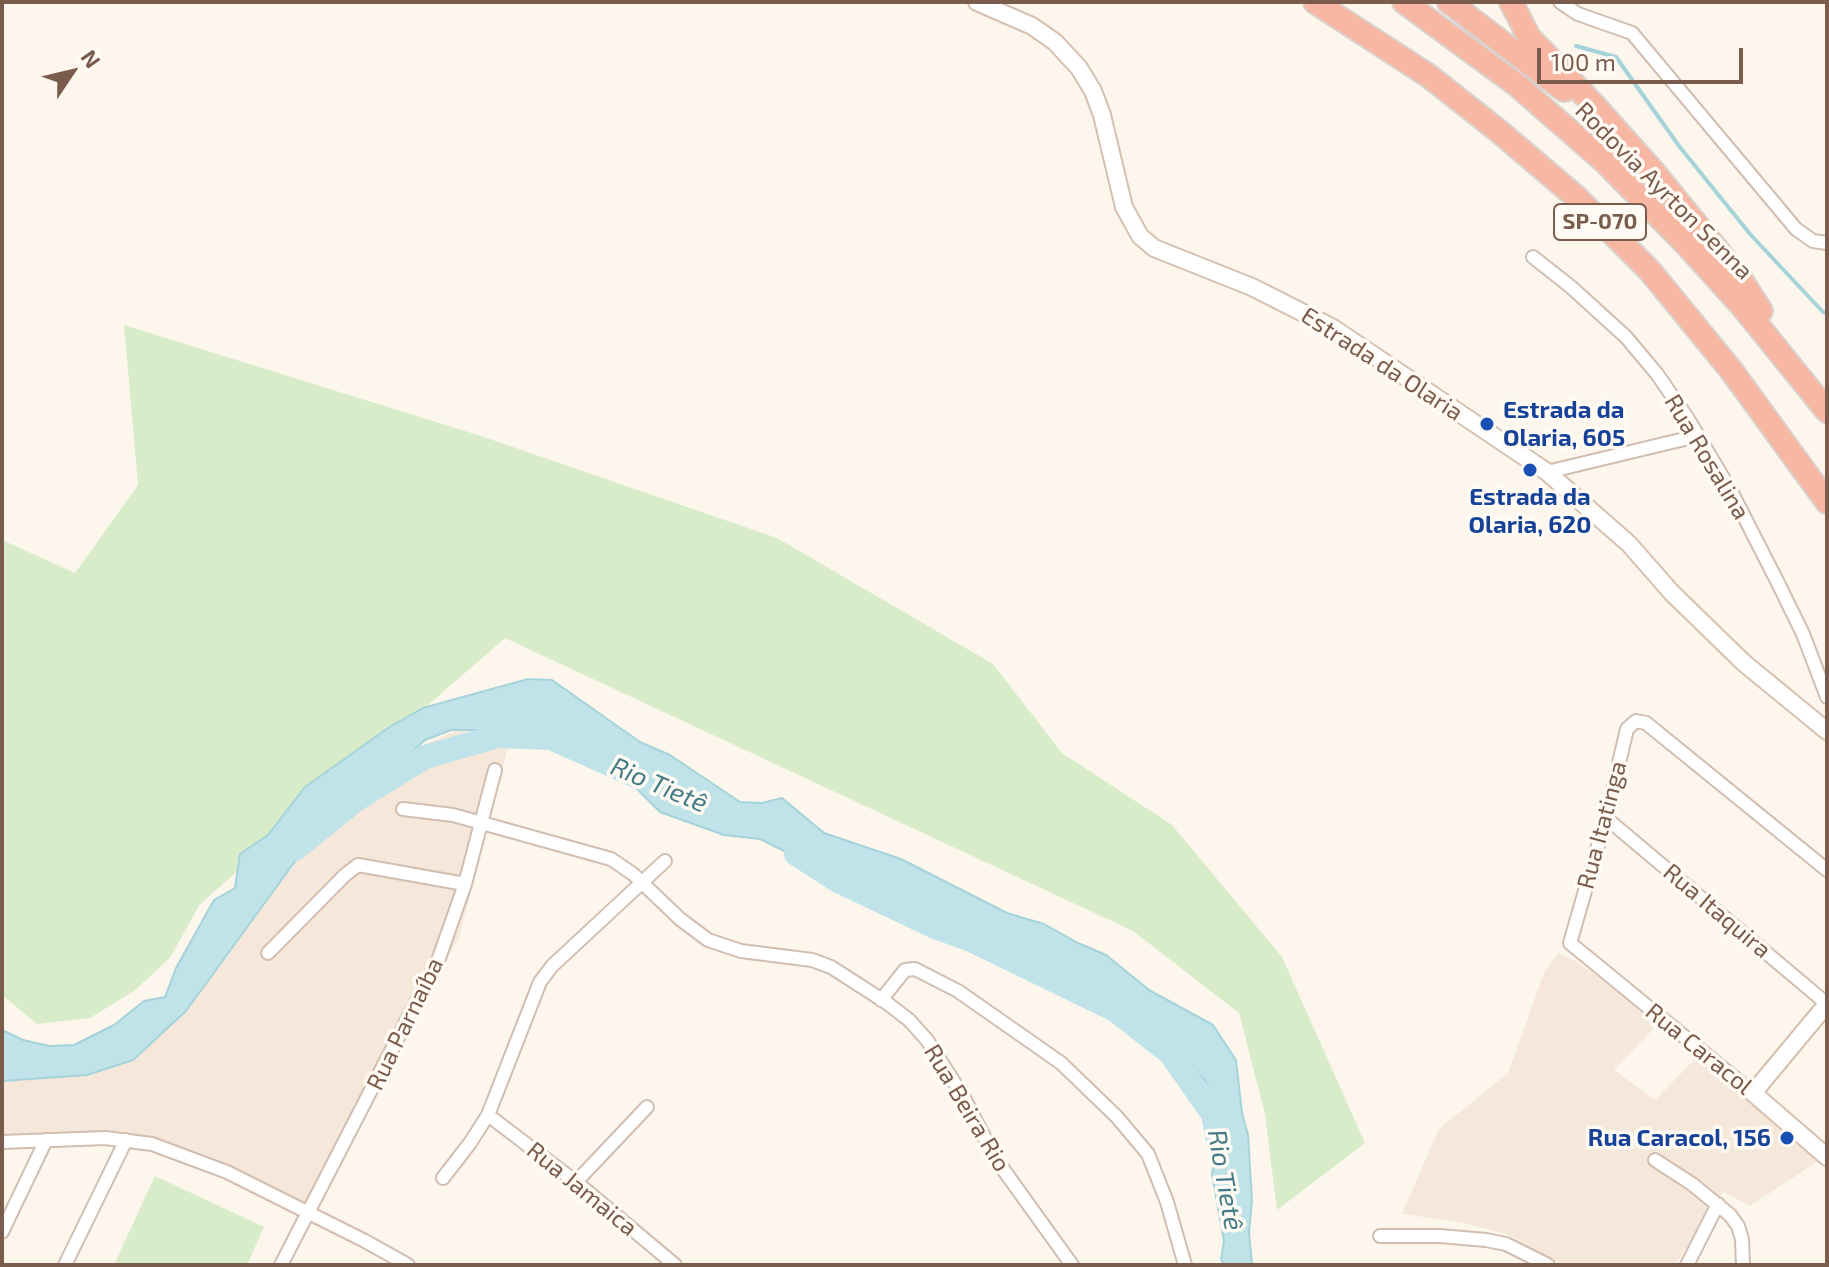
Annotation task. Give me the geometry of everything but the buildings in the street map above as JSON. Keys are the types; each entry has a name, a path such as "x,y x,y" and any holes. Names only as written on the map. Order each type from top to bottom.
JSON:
{"highway":[{"name":"SP-070","path":"1315,2 1429,76 1576,197 1660,284 1731,370 1827,502"},
{"name":"Rodovia Ayrton Senna","path":"1404,2 1517,85 1605,162 1742,306 1820,402"},
{"path":"1449,2 1613,127"},
{"path":"1511,2 1529,37 1613,127 1740,278 1820,402"}],"main road":[{"name":"Estrada da Olaria","path":"977,2 1032,26 1055,42 1079,68 1093,91 1102,115 1124,207 1140,236 1154,248 1252,287 1333,328 1547,472 1629,544 1672,593 1744,663 1827,731"},
{"path":"1753,1093 1827,1004"},
{"name":"Rua Caracol","path":"1753,1093 1826,1155"}],"street":[{"path":"1560,2 1578,14 1632,33 1796,229 1813,241 1827,243"},
{"name":"Rua Rosalina","path":"1533,257 1626,337 1657,374 1731,491 1803,634 1827,697"},
{"path":"1547,472 1697,436"},
{"name":"Rua Itatinga","path":"1570,943 1606,818 1627,729 1636,721 1646,723 1827,870"},
{"name":"Rua Parnaíba","path":"281,1265 366,1104 446,942 483,822 495,770"},
{"name":"Rua Beira Rio","path":"403,809 483,822 600,855 622,865 689,927 708,940 741,951 812,960 831,967 881,1000 909,1020 927,1040 957,1085 995,1158 1072,1265"},
{"name":"Rua Itaquira","path":"1606,818 1827,1004"},
{"path":"443,1178 488,1115 540,982 563,954 665,861"},
{"path":"268,953 358,865 465,884"},
{"name":"Rua Caracol","path":"1570,943 1753,1093"},
{"path":"881,1000 905,970 915,969 958,991 1061,1063 1132,1133 1153,1165 1185,1265"},
{"path":"576,1182 647,1107"},
{"name":"Rua Jamaica","path":"488,1115 576,1182 675,1265"},
{"path":"2,1232 46,1140"},
{"path":"65,1265 126,1140"},
{"path":"2,1142 126,1140 152,1144 196,1158 408,1265"},
{"path":"1655,1160 1718,1204 1738,1226 1743,1265"},
{"path":"1687,1265 1718,1204"},
{"path":"1380,1236 1486,1240 1506,1244 1548,1265"}],"shaded area":[{"path":"514,724 459,938 306,1209 154,1140 2,1141 2,1059 146,1032 331,805 422,746 455,731"},
{"path":"1558,953 1575,961 1661,1021 1614,1070 1655,1100 1699,1055 1823,1158 1750,1206 1723,1192 1675,1265 1562,1265 1507,1234 1460,1222 1402,1214 1439,1129 1508,1073 1544,973"}],"green space":[{"path":"124,325 481,436 777,538 993,664 1062,753 1172,825 1282,957 1365,1143 1277,1210 1265,1114 1239,1013 1133,931 505,638 200,904 170,958 134,991 90,1018 37,1024 2,995 2,540 75,573 138,485"},
{"path":"155,1176 264,1227 247,1265 114,1265"}],"water":[{"name":"Rio Tietê","path":"528,679 552,680 640,742 670,755 740,802 762,803 782,798 824,833 901,859 1007,913 1044,924 1106,955 1149,990 1213,1025 1236,1060 1242,1113 1248,1135 1252,1265 1224,1265 1221,1259 1224,1241 1212,1174 1216,1150 1209,1115 1213,1100 1205,1081 1191,1064 1167,1047 1155,1046 1123,1007 1101,1007 1061,992 1048,967 838,878 760,839 724,835 660,812 612,764 539,730 451,730 425,740 320,827 186,1011 133,1060 87,1075 2,1081 2,1030 23,1040 49,1046 74,1045 114,1025 144,1001 165,997 176,968 214,900 235,888 240,854 268,835 305,787 391,726 423,708"}],"waterway":[{"path":"1576,46 1616,57 1679,146 1750,234 1827,313"},
{"name":"Rio Tietê","path":"295,849 357,799 425,757 498,736 551,738 645,780"},
{"name":"Rio Tietê","path":"796,854 838,881 935,927 971,940 1115,1010 1170,1053 1213,1114 1218,1141"}],"place":[{"name":"Estrada da Olaria, 605","path":"1487,424"},
{"name":"Estrada da Olaria, 620","path":"1530,470"},
{"name":"Rua Caracol, 156","path":"1787,1138"}]}
